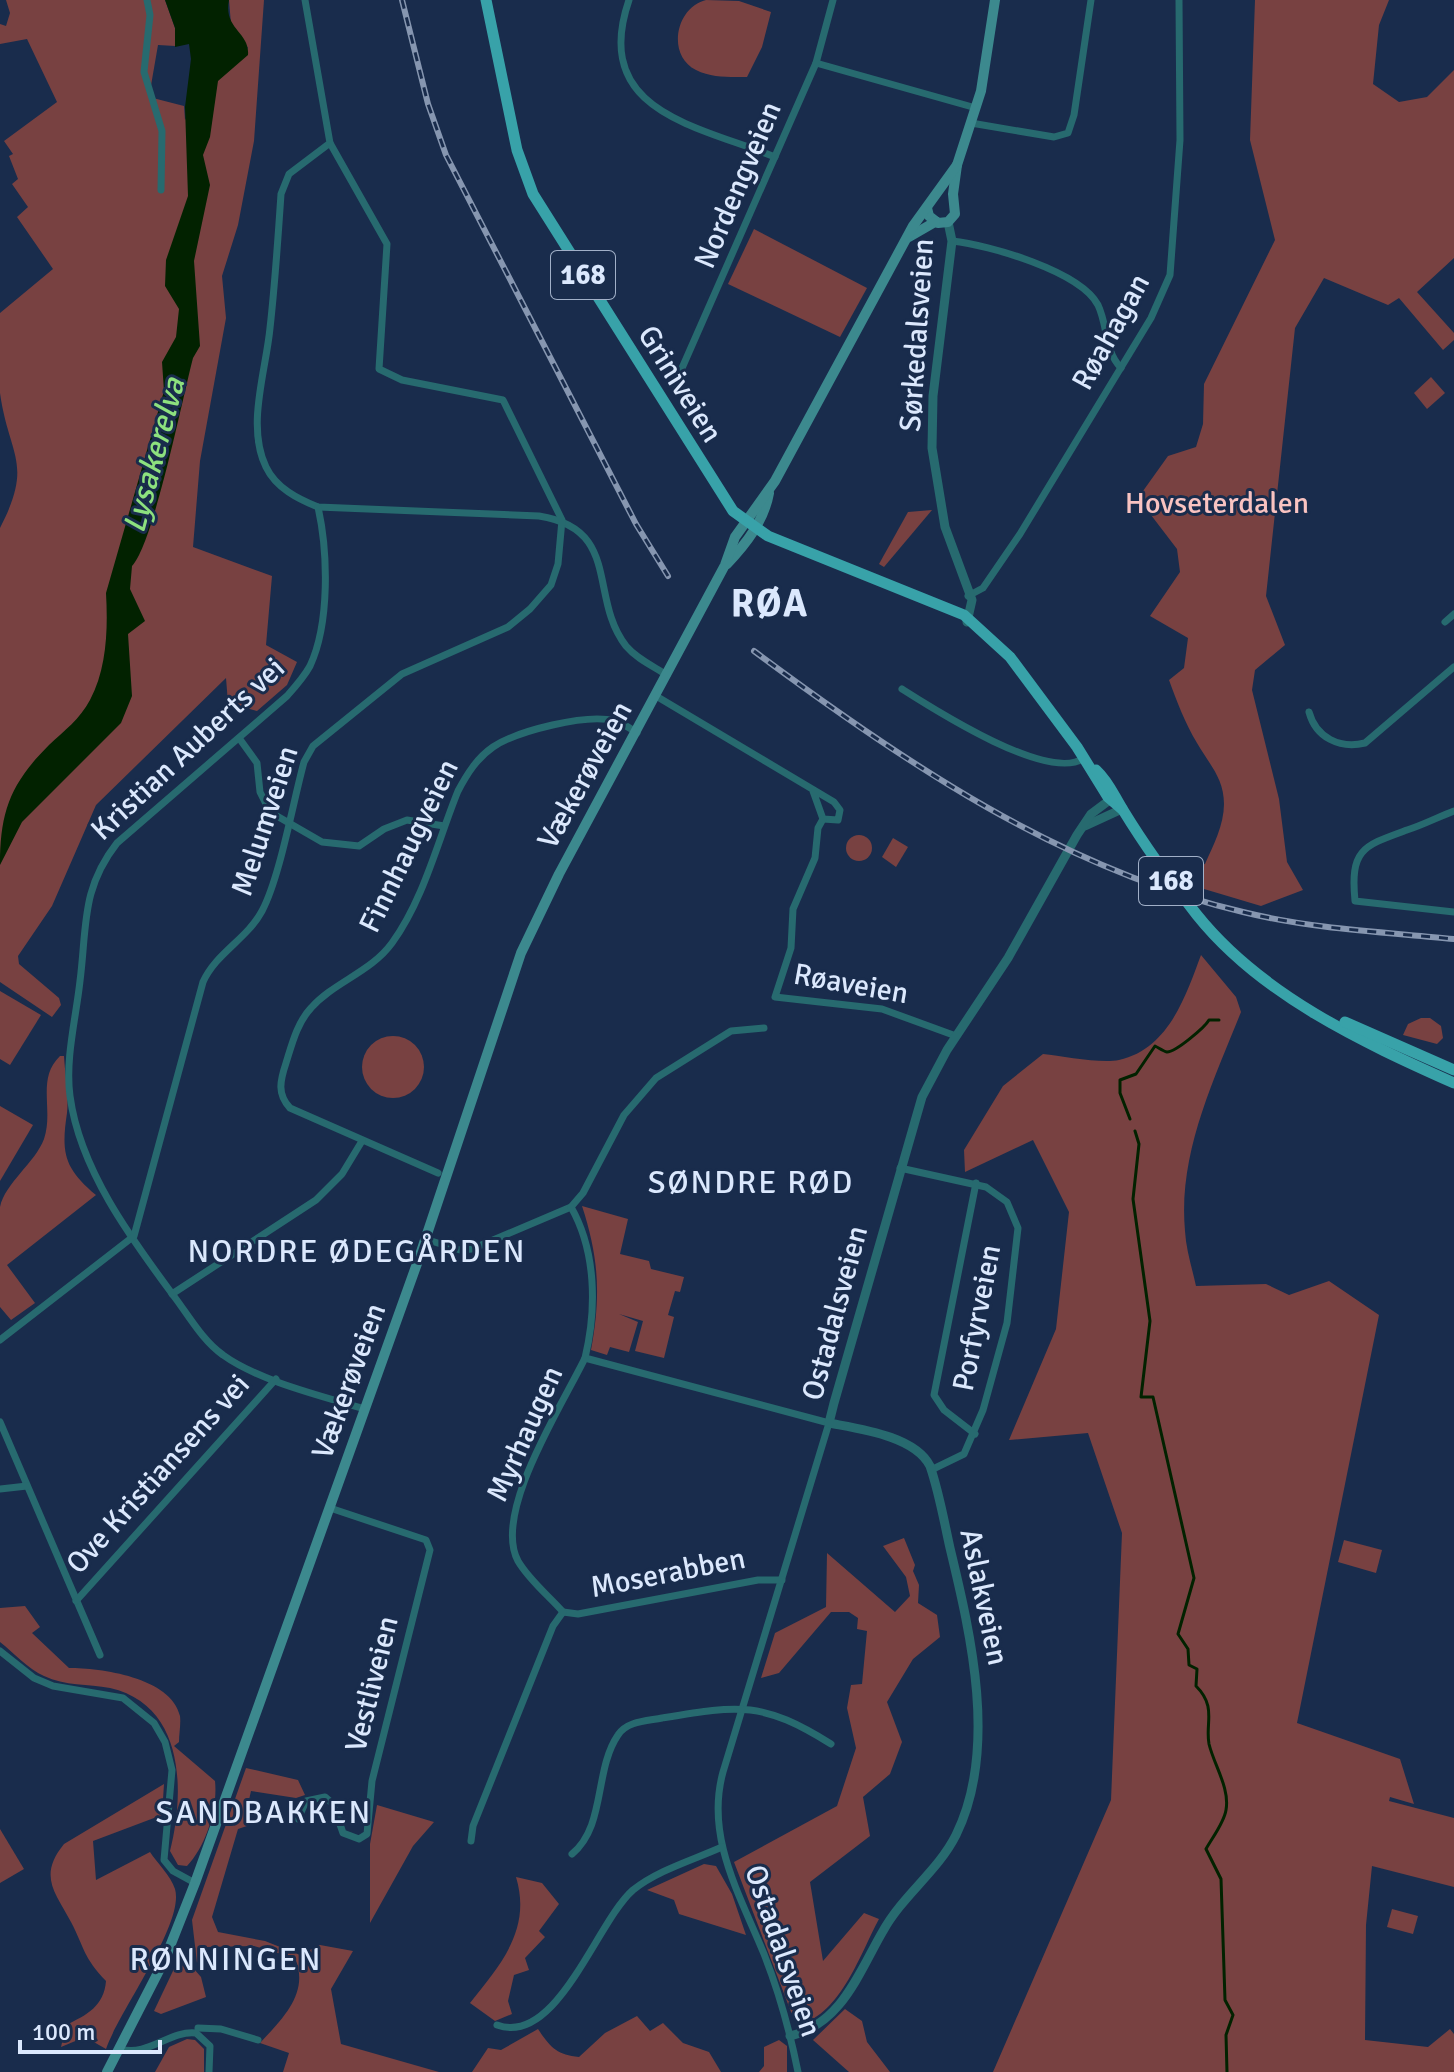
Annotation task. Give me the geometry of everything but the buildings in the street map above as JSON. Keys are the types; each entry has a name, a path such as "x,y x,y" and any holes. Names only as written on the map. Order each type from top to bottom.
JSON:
{"main road":[{"name":"Griniveien","path":"486,0 517,150 533,194 714,484 750,525 920,596 965,619"},
{"name":"Sørkedalsveien","path":"953,200 957,165 976,108 995,0"},
{"name":"Sørkedalsveien","path":"939,195 957,165"},
{"path":"909,237 935,222 948,222 955,214 953,200 939,195 931,199 927,208 935,222"},
{"name":"Vækerøveien","path":"107,2072 165,1959 195,1883 425,1239 524,944 725,565 766,506 769,493 927,208"},
{"name":"168","path":"965,619 1010,657 1179,891 1226,948 1253,971 1304,1005 1379,1048 1454,1083"},
{"name":"168","path":"1304,1005 1454,1070"}],"street":[{"path":"147,0 150,15 144,72 162,131 161,190"},
{"path":"305,0 330,143 387,244 379,369 402,380 503,400 562,520 577,530 599,557 610,612 625,645 643,661 667,675"},
{"path":"629,0 623,22 623,58 628,75 641,96 674,121 775,157"},
{"name":"Nordengveien","path":"675,384 816,63 833,0"},
{"path":"971,123 1054,137 1068,133 1074,115 1091,0"},
{"name":"Røahagan","path":"968,594 983,588 1020,534 1151,318 1173,260 1180,140 1179,0"},
{"path":"816,63 976,108"},
{"path":"330,143 289,174 281,194 270,329 258,414 260,451 273,478 290,494 318,507 562,520"},
{"name":"Sørkedalsveien","path":"948,222 952,241 933,396 932,448 945,527 972,604 965,619"},
{"path":"952,241 980,246 1056,272 1083,287 1096,302 1110,352 1121,368"},
{"name":"Kristian Auberts vei","path":"318,507 326,561 316,648 309,668 287,696 117,843 99,867 88,900 70,1058 70,1095 84,1143 105,1194 131,1240 223,1356 276,1379 365,1409"},
{"name":"Melumveien","path":"131,1240 140,1221 203,982 214,964 246,933 262,912 304,762 327,733 402,674 497,634 545,594 557,571 562,520"},
{"path":"1445,622 1454,614"},
{"path":"1309,712 1312,724 1329,740 1349,747 1365,743 1454,667"},
{"path":"902,689 981,735 1026,755 1071,763 1087,761"},
{"path":"656,696 813,791 840,810 840,816 834,822 823,819 813,791"},
{"name":"Finnhaugveien","path":"438,1173 290,1108 280,1091 294,1036 309,1010 358,975 392,943 411,908 467,774 491,749 504,740 587,720 612,720 637,733"},
{"path":"239,738 257,763 264,802 270,812 322,842 359,846 384,829 407,820 444,826"},
{"name":"Ostadalsveien","path":"798,2072 790,2036 764,1956 722,1847 718,1799 922,1097 956,1036 995,981 1091,814 1113,797"},
{"path":"1085,826 1122,809"},
{"path":"1454,811 1380,838 1364,847 1356,862 1355,901 1454,912"},
{"name":"Røaveien","path":"823,819 818,828 815,858 792,913 791,948 775,997 882,1009 956,1036"},
{"path":"425,1239 460,1250 472,1249 571,1207 583,1193 624,1115 656,1078 731,1031 764,1028"},
{"path":"172,1294 316,1200 342,1174 362,1141"},
{"name":"Porfyrveien","path":"900,1168 976,1183 994,1191 1007,1202 1015,1219 1019,1240 1007,1323 975,1434 959,1459 931,1470"},
{"name":"Porfyrveien","path":"975,1434 944,1410 934,1395 976,1183"},
{"name":"Myrhaugen","path":"563,1612 518,1560 513,1517 518,1497 585,1358 592,1266 582,1226 571,1207"},
{"path":"0,1340 131,1240"},
{"path":"585,1358 910,1445 923,1455 931,1470"},
{"name":"Ove Kristiansens vei","path":"76,1601 276,1379"},
{"path":"0,1422 100,1655"},
{"name":"Aslakveien","path":"790,2036 816,2027 842,2002 890,1918 952,1843 968,1802 977,1722 975,1657 931,1470"},
{"path":"0,1489 27,1486"},
{"name":"Vestliveien","path":"298,1819 306,1801 325,1797 333,1804 343,1833 359,1839 367,1834 372,1781 430,1550 426,1540 330,1508"},
{"name":"Moserabben","path":"563,1612 588,1612 758,1580 782,1580"},
{"path":"471,1841 473,1826 548,1639 563,1612"},
{"path":"0,1651 34,1678 53,1686 123,1698 154,1723 165,1742 172,1770 164,1860 173,1871 195,1883"},
{"path":"572,1854 586,1837 615,1741 624,1729 639,1722 743,1707 794,1721 831,1744"},
{"path":"497,2025 520,2026 532,2022 551,2007 634,1890 722,1847"},
{"path":"198,2028 221,2029 258,2040"},
{"path":"120,2049 135,2052 185,2033 196,2033 210,2046 209,2072"}],"green space":[{"path":"6,0 165,0 175,28 175,46 158,45 149,97 184,106 185,120 203,86 248,48 231,24 229,0 264,0 254,141 238,225 222,276 226,318 200,461 193,547 272,576 266,645 297,662 287,685 257,711 228,703 226,678 96,805 52,906 18,956 19,964 59,998 61,1005 52,1017 0,982 0,528 16,488 17,473 0,393 0,313 53,269 17,217 28,207 12,184 18,179 9,156 13,154 4,141 57,102 27,39 0,44 0,24 6,26 10,13"},
{"path":"706,0 739,1 771,12 762,47 747,77 702,73 687,63 681,54 678,32 682,21 696,4"},
{"name":"Hovseterdalen","path":"1255,0 1389,0 1379,25 1373,84 1399,102 1427,97 1454,70 1454,258 1417,292 1454,333 1454,340 1443,350 1399,298 1388,305 1324,278 1295,328 1266,596 1285,645 1255,670 1252,690 1279,799 1287,862 1303,890 1261,906 1194,886 1180,868 1205,864 1222,820 1223,795 1215,772 1185,720 1169,680 1184,668 1188,638 1150,616 1180,572 1177,549 1138,498 1168,456 1196,447 1203,424 1204,384 1275,240 1250,140"},
{"path":"754,229 867,288 840,337 728,284"},
{"path":"1431,377 1445,393 1427,409 1414,393"},
{"path":"932,510 884,567 879,564 908,512"},
{"path":"859,835 868,839 872,848 868,857 859,861 850,857 846,848 850,839"},
{"path":"893,838 908,847 896,867 882,857"},
{"path":"1201,955 1236,997 1241,1012 1200,1119 1187,1174 1185,1231 1196,1286 1266,1284 1289,1295 1329,1281 1379,1315 1297,1723 1400,1759 1414,1804 1390,1797 1389,1801 1454,1818 1454,1887 1372,1866 1366,1925 1365,2040 1428,2047 1450,2029 1454,2034 1454,2072 993,2072 1111,1800 1122,1533 1088,1433 1009,1440 1056,1329 1069,1212 1033,1140 965,1172 964,1150 1003,1086 1043,1054 1111,1061 1136,1054 1151,1045 1182,1003"},
{"path":"0,991 41,1015 10,1065 0,1059"},
{"path":"1430,1018 1441,1026 1443,1038 1437,1044 1403,1035 1408,1024"},
{"path":"393,1036 405,1038 415,1045 422,1055 422,1079 415,1089 405,1096 393,1098 381,1096 371,1089 364,1079 362,1067 364,1055 371,1045 381,1038"},
{"path":"60,1056 64,1056 67,1092 64,1139 67,1159 77,1176 96,1195 7,1265 35,1303 11,1320 0,1307 0,1207 8,1190 44,1139 47,1085 53,1065"},
{"path":"0,1106 33,1125 0,1181"},
{"path":"582,1206 628,1219 620,1254 649,1261 651,1269 684,1277 680,1292 675,1291 668,1315 674,1317 664,1358 635,1351 643,1321 619,1314 638,1322 629,1352 610,1347 607,1355 591,1350 597,1277"},
{"path":"904,1538 915,1565 913,1571 919,1585 918,1603 937,1615 940,1637 913,1659 887,1702 902,1742 890,1774 863,1797 870,1836 810,1882 823,1961 864,1913 879,1919 838,1995 814,2018 800,2024 791,2012 734,1862 837,1806 856,1748 847,1708 851,1685 862,1684 867,1631 857,1629 858,1618 849,1612 831,1612 779,1673 761,1678 775,1633 826,1607 827,1553 895,1612 910,1596 906,1577 883,1546"},
{"path":"1344,1540 1382,1550 1376,1573 1338,1562"},
{"path":"25,1606 40,1627 32,1633 69,1668 133,1677 163,1692 174,1703 180,1722 179,1742 174,1746 215,1781 215,1803 209,1826 200,1848 187,1866 178,1865 170,1851 178,1803 174,1754 166,1731 153,1712 135,1697 110,1688 68,1683 44,1676 0,1642 0,1608"},
{"path":"246,1768 298,1780 305,1795 296,1798 251,1791 246,1813 253,1824 238,1829 212,1917 218,1932 265,1941 300,1955 320,1945 353,1951 331,1989 341,2044 439,2072 283,2072 289,2053 260,2043 285,2015 296,1994 299,1971 295,1958 254,1946 206,1947 197,1963 192,1920"},
{"path":"164,1784 162,1815 93,1841 96,1880 150,1852 175,1889 170,1923 106,2049 85,2037 61,2047 66,2025 98,2003 106,1981 89,1959 55,1893 52,1865 64,1844"},
{"path":"377,1805 434,1822 413,1846 370,1923 370,1844"},
{"path":"0,1829 24,1869 0,1883"},
{"path":"704,1864 716,1866 732,1894 746,1935 679,1914 674,1900 647,1890"},
{"path":"516,1877 542,1883 559,1904 539,1931 545,1937 525,1958 529,1970 514,1975 508,2001 512,2014 495,2021 470,2003 502,1960 516,1930 520,1896"},
{"path":"1392,1909 1418,1916 1413,1934 1387,1927"},
{"path":"181,1954 201,1977 206,1997 161,2014 154,2011"},
{"path":"845,2009 862,2021 867,2042 890,2072 849,2072 813,2040"},
{"path":"637,2016 650,2031 663,2023 683,2043 709,2052 721,2072 472,2072 488,2048 501,2050 538,2029 555,2049 579,2057 605,2033"},
{"path":"187,2039 195,2040 204,2049 204,2072 155,2072 169,2047"},
{"path":"779,2040 787,2046 787,2072 759,2072 764,2066 764,2047"}],"water":[{"name":"Lysakerelva","path":"165,0 229,0 230,18 248,47 248,55 218,81 210,137 203,155 210,185 194,261 200,346 193,358 149,530 132,566 130,589 145,621 128,634 132,696 121,723 22,822 0,865 5,814 16,786 36,759 81,713 96,688 105,648 106,593 164,391 162,362 176,337 179,309 165,286 166,260 188,196 185,107 191,59 189,44 175,47 175,28"}],"waterway":[{"path":"1130,1119 1120,1093 1120,1080 1136,1074 1155,1046 1171,1051 1190,1039 1209,1020 1219,1020"},
{"path":"1135,1131 1139,1144 1133,1199 1150,1321 1141,1397 1153,1397 1194,1578 1178,1634 1188,1649 1189,1665 1197,1669 1196,1686 1208,1708 1209,1744 1227,1802 1223,1820 1206,1849 1221,1879 1225,2000 1233,2015 1226,2035 1227,2072"}],"railway":[{"path":"402,0 428,104 446,155 636,524 668,576"},
{"path":"754,651 926,771 1047,840 1111,869 1176,893 1269,918 1454,939"}],"district":[{"name":"RØA","path":"770,603"},
{"name":"SØNDRE RØD","path":"751,1182"},
{"name":"NORDRE ØDEGÅRDEN","path":"357,1251"},
{"name":"SANDBAKKEN","path":"264,1812"},
{"name":"RØNNINGEN","path":"226,1959"}]}
